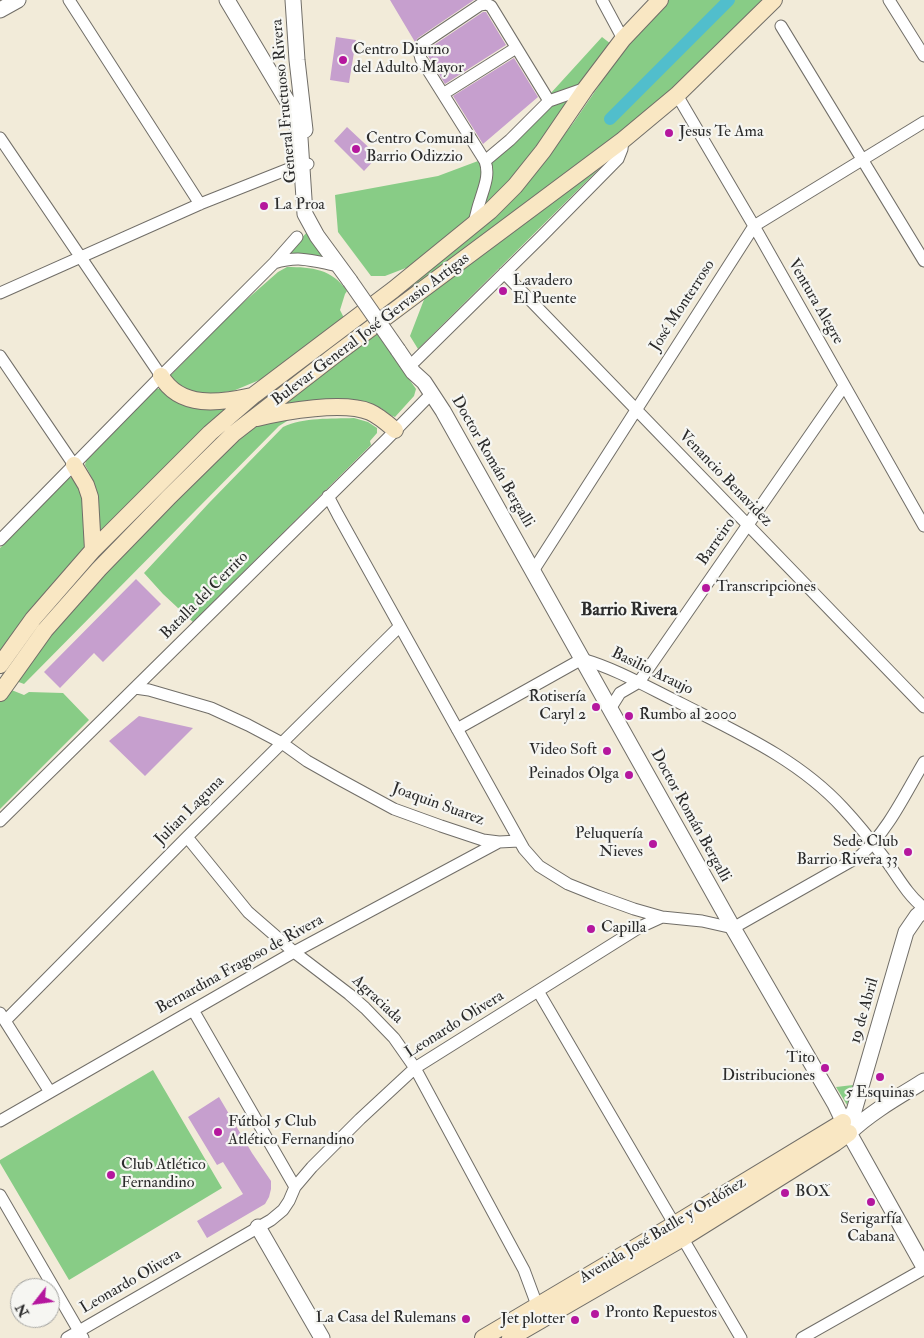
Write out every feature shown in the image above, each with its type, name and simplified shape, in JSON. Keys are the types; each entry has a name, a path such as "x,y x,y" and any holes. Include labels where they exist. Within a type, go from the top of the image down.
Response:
{"main road":[{"name":"Bulevar General José Gervasio Artigas","path":"0,665 33,619 93,550 210,433 254,395 393,290 490,211 515,186 548,144 586,88 623,39 660,0"},
{"name":"Bulevar General José Gervasio Artigas","path":"0,693 45,630 99,569 233,434 335,355 623,140 677,96 774,0"},
{"path":"161,376 173,391 198,401 228,401 254,395"},
{"path":"253,419 317,408 358,408 372,412 395,430"},
{"path":"74,464 86,485 90,497 93,550"},
{"name":"Avenida José Batlle y Ordóñez","path":"510,1338 529,1333 679,1231 846,1128"},
{"name":"Avenida José Batlle y Ordóñez","path":"482,1338 537,1305 679,1231"}],"street":[{"path":"0,10 18,0"},
{"path":"69,0 200,204"},
{"name":"General Fructuoso Rivera","path":"227,0 289,104 300,138 315,215 352,279"},
{"name":"General Fructuoso Rivera","path":"293,0 297,60 305,124 304,202 307,219 339,266 352,279"},
{"path":"602,0 623,39"},
{"path":"889,0 924,56"},
{"path":"473,225 486,184 487,168 485,161 421,59 418,51 422,44 480,5 486,4 491,6 549,101"},
{"path":"781,26 924,261"},
{"path":"444,94 516,48"},
{"path":"485,161 510,140 549,101 586,88"},
{"name":"Ventura Alegre","path":"677,96 754,226 924,526"},
{"name":"José Monterroso","path":"533,571 754,226 924,122"},
{"path":"0,138 161,376"},
{"path":"415,361 618,159 623,140"},
{"path":"0,293 200,204 305,164"},
{"path":"0,540 298,237"},
{"path":"274,263 293,258 339,266"},
{"name":"Venancio Benavidez","path":"504,273 924,707"},
{"name":"Doctor Román Bergalli","path":"352,279 400,348 413,372 428,388"},
{"name":"Doctor Román Bergalli","path":"400,348 415,361 428,388 733,928 835,1104 846,1128 924,1268"},
{"path":"0,356 74,464"},
{"name":"Barreiro","path":"610,709 620,693 639,682 844,386"},
{"name":"Batalla del Cerrito","path":"0,820 395,430 428,388"},
{"path":"328,496 519,841 540,866 568,884 634,909 662,917 702,921 733,928 860,856 873,844 924,762"},
{"name":"Julian Laguna","path":"2,1017 400,626"},
{"path":"457,729 582,659"},
{"name":"Basilio Araujo","path":"582,659 639,682 731,729 807,775 843,808 882,854 913,899 924,909"},
{"name":"Joaquin Suarez","path":"135,688 149,690 211,708 248,724 282,743 307,761 394,808 484,840 499,842 519,841"},
{"name":"Agraciada","path":"187,837 248,912 294,952 349,994 394,1038 415,1068 524,1270 537,1305"},
{"name":"Bernardina Fragoso de Rivera","path":"0,1121 294,952 499,842"},
{"name":"19 de Abril","path":"846,1128 859,1096 906,932 918,924 917,916 924,909"},
{"name":"Leonardo Olivera","path":"67,1338 81,1334 271,1220 283,1210 296,1187 319,1160 415,1068 640,927 662,917"},
{"path":"538,991 741,1338"},
{"path":"192,1010 296,1187"},
{"path":"2,1017 50,1092"},
{"path":"846,1128 860,1122 924,1081"},
{"path":"859,1096 866,1103 879,1109"},
{"path":"0,1195 81,1334"},
{"path":"258,1227 322,1338"},
{"path":"802,1338 924,1268"}],"green space":[{"path":"668,0 762,0 668,93 616,135 397,302 393,296 532,177 574,122 624,49"},
{"path":"602,37 611,44 537,148 509,181 478,211 411,266 385,276 371,276 338,232 335,195 438,176 478,161 488,155 540,105"},
{"path":"604,164 418,349 410,336 425,297"},
{"path":"308,231 325,258 288,256 289,252"},
{"path":"287,267 313,269 335,278 347,291 340,310 344,318 269,376 233,391 208,394 194,392 181,387 170,376 237,308 278,272"},
{"path":"376,332 416,389 414,396 395,417 381,408 367,403 284,406 283,403"},
{"path":"156,389 229,406 101,533 99,531 97,491 85,465 86,461"},
{"path":"292,418 279,426 24,684 16,681 52,634 104,574 225,451 255,427 265,423"},
{"path":"354,418 368,422 377,428 377,433 370,441 371,445 193,622 144,573 283,427 309,420"},
{"path":"72,477 81,485 86,532 84,549 0,654 0,548"},
{"path":"9,689 24,695 29,692 63,693 89,720 0,809 0,702"},
{"name":"Club Atlético Fernandino","path":"153,1070 222,1188 69,1280 0,1160"},
{"path":"853,1085 847,1105 836,1087"}],"building":[{"path":"390,0 474,0 418,38 415,42"},
{"path":"483,12 486,12 506,45 445,84 428,56 428,49"},
{"name":"Centro Diurno del Adulto Mayor","path":"336,37 356,40 349,83 330,80"},
{"path":"514,58 538,97 483,144 453,96"},
{"name":"Centro Comunal Barrio Odizzio","path":"347,127 378,156 364,171 334,141"},
{"path":"136,579 161,604 103,662 94,653 60,688 44,672"},
{"path":"139,716 193,728 145,776 109,741"},
{"path":"219,1097 271,1181 271,1189 265,1204 207,1238 197,1221 243,1194 223,1162 217,1165 188,1117"}],"waterway":[{"path":"610,119 729,0"}],"place":[{"name":"Centro Diurno del Adulto Mayor","path":"343,60"},
{"name":"Jesus Te Ama","path":"669,133"},
{"name":"Centro Comunal Barrio Odizzio","path":"356,149"},
{"name":"La Proa","path":"264,206"},
{"name":"Lavadero El Puente","path":"503,291"},
{"name":"Transcripciones","path":"706,588"},
{"name":"Rotisería Caryl 2","path":"596,707"},
{"name":"Rumbo al 2000","path":"629,716"},
{"name":"Video Soft","path":"607,751"},
{"name":"Peinados Olga","path":"629,775"},
{"name":"Peluquería Nieves","path":"653,844"},
{"name":"Sede Club Barrio Rivera 33","path":"908,852"},
{"name":"Capilla","path":"591,929"},
{"name":"Tito Distribuciones","path":"825,1068"},
{"name":"5 Esquinas","path":"880,1077"},
{"name":"Fútbol 5 Club Atlético Fernandino","path":"218,1132"},
{"name":"Club Atlético Fernandino","path":"111,1175"},
{"name":"BOX","path":"785,1193"},
{"name":"Serigarfía Cabana","path":"871,1202"},
{"name":"Pronto Repuestos","path":"595,1314"},
{"name":"La Casa del Rulemans","path":"466,1319"},
{"name":"Jet plotter","path":"575,1320"}],"district":[{"name":"Barrio Rivera","path":"629,611"}]}
